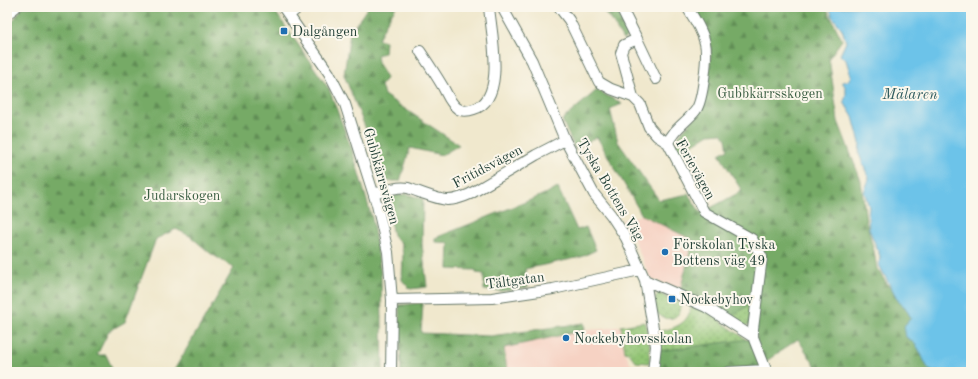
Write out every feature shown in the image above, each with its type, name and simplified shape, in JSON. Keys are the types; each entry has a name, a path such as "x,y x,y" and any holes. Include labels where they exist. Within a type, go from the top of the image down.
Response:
{"street":[{"path":"7,14 16,7"},
{"path":"286,11 298,7"},
{"path":"420,51 456,107 468,111 478,108 488,96 494,83 495,70 488,7"},
{"name":"Tyska Bottens Väg","path":"502,7 532,61 565,140 594,194 611,215 626,238 645,280 656,346 653,372"},
{"path":"559,7 569,20 599,82 611,89 633,97"},
{"path":"621,7 656,78"},
{"path":"668,143 670,137 697,109 704,80 706,44 698,24 687,7"},
{"name":"Gubbkärrsvägen","path":"286,11 329,73 345,104 374,194 388,252 392,300 391,372"},
{"name":"Ferievägen","path":"637,39 624,45 621,53 633,97 640,104 649,127 657,136 668,143 704,212 752,239 762,257 753,337 766,371"},
{"name":"Fritidsvägen","path":"374,194 396,188 407,188 448,201 460,198 470,194 536,155 565,140"},
{"name":"Tältgatan","path":"392,300 492,298 553,289 640,270"},
{"path":"645,280 706,308 753,337"},
{"path":"728,372 766,371"}],"shaded area":[{"name":"Förskolan Tyska Bottens väg 49","path":"642,215 693,241 680,291 650,278 633,237 622,220"},
{"path":"621,326 626,354 632,366 631,372 509,372 504,348 585,330"}],"green space":[{"name":"Judarskogen","path":"23,7 272,7 329,89 352,150 372,218 381,274 383,372 173,372 234,268 210,253 190,236 176,229 156,239 125,322 109,331 97,355 106,355 113,370 118,372 7,372 7,25 11,23"},
{"path":"368,7 396,7 378,39 385,41 384,53 377,55 378,62 386,78 381,86 384,95 459,145 442,155 410,148 400,181 383,181 374,149 344,75 350,33"},
{"path":"602,7 616,7 628,32 628,36 623,40 611,19 605,14"},
{"name":"Gubbkärrsskogen","path":"694,7 826,7 842,40 829,58 838,121 861,181 866,221 877,269 899,302 905,307 911,318 906,337 917,346 926,365 933,372 819,372 798,339 765,362 768,367 726,372 656,372 659,351 758,338 749,324 751,304 729,318 680,291 693,240 642,215 597,137 575,149 562,120 597,90 622,104 610,109 618,142 659,200 688,194 701,213 742,191 719,154 728,149 726,139 722,133 709,134 690,146 684,153 679,153 676,147 679,135 703,107 707,94 711,58 710,42 705,26"},
{"path":"558,188 577,230 586,227 596,250 581,257 525,269 528,287 502,291 484,290 484,274 476,273 476,270 448,269 449,243 435,242 435,238"},
{"path":"407,194 423,199 422,244 427,287 410,289 402,280 403,254 401,244 393,235 385,197"},
{"path":"658,293 668,298 667,300 673,303 675,301 679,302 681,308 678,315 673,318 667,318 662,317 657,313 654,307 654,301"},
{"path":"423,303 421,333 491,336 584,323 585,330 504,348 509,372 401,372 399,305"},
{"path":"751,303 749,324 744,327 729,318"},
{"path":"691,306 706,311 747,340 659,351 660,331 681,324 685,321 690,312"},
{"path":"645,322 649,342 649,363 636,362 629,353 625,352 621,326"}],"water":[{"name":"Mälaren","path":"830,7 971,7 971,372 933,372 926,365 917,346 906,337 904,326 911,318 905,307 899,302 879,265 880,256 869,229 869,207 864,192 869,179 859,154 860,143 853,117 844,102 846,90 842,82 848,81 851,76 846,60 840,55 846,42 842,29 832,16"}],"place":[{"name":"Dalgången","path":"284,31"},
{"name":"Förskolan Tyska Bottens väg 49","path":"665,252"},
{"name":"Nockebyhov","path":"672,299"},
{"name":"Nockebyhovsskolan","path":"566,338"}]}
